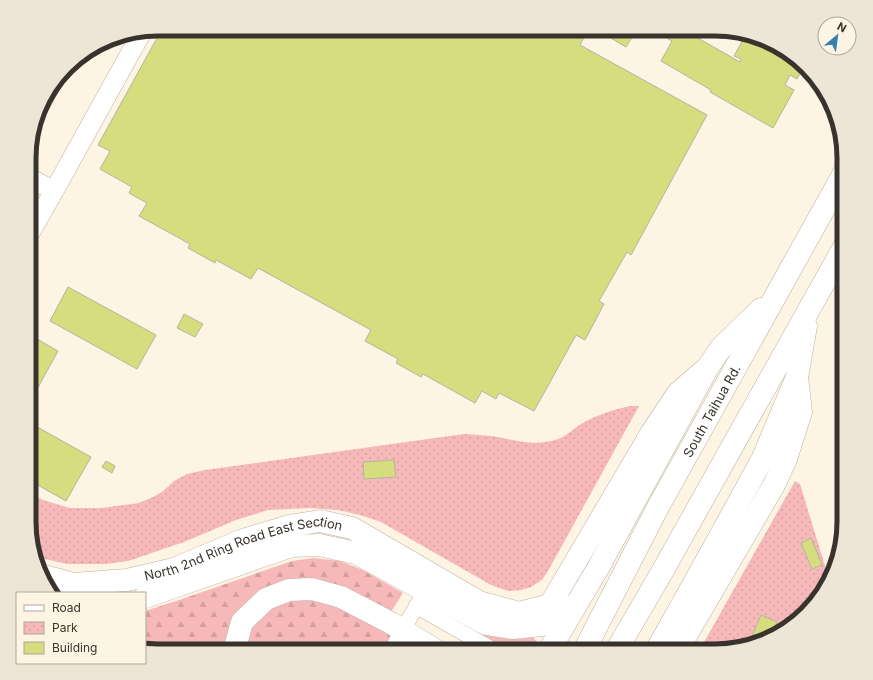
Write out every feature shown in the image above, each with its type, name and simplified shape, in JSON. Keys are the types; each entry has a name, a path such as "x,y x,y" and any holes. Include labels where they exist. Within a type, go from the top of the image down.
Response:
{"main road":[{"name":"South Taihua Rd.","path":"588,644 658,507 837,186"},
{"path":"620,644 837,259"},
{"path":"553,644 720,348 778,293"},
{"path":"660,644 762,460 797,377 809,309"},
{"name":"North 2nd Ring Road East Section","path":"50,577 74,584 127,580 174,569 243,540 289,526 320,521 352,528 432,578 480,602 519,613 550,605 652,432 678,393 708,367"},
{"path":"681,644 774,485 786,459 801,412 797,377"},
{"path":"146,597 292,546 319,545 356,553 486,624 512,628 542,624 575,605"},
{"path":"236,644 242,622 266,599 289,590 312,589 341,597 391,623 426,644"}],"street":[{"path":"36,222 139,38"},
{"path":"36,181 54,191"},
{"path":"408,620 418,603 484,644"}],"green space":[{"path":"630,406 639,406 548,571 542,580 531,587 521,590 508,591 491,585 381,522 338,510 310,508 268,510 236,520 184,542 128,561 105,564 67,564 41,558 38,546 36,530 36,496 70,508 101,508 139,503 162,492 174,481 187,474 205,470 464,434 492,436 533,443 550,441 558,439 581,424 611,411"},
{"path":"795,481 800,484 827,572 821,583 807,603 796,614 776,628 762,635 739,642 703,644"},
{"path":"313,558 340,561 363,570 403,593 391,612 448,644 146,644 146,611 292,561"},
{"path":"477,632 505,638 518,639 533,637 538,644 498,644"}],"building":[{"path":"158,36 584,36 580,45 707,115 631,255 627,252 599,301 604,304 585,340 576,335 534,411 499,393 496,399 482,391 475,403 423,374 421,377 396,363 398,359 365,341 371,330 258,268 251,279 216,260 215,263 188,248 190,244 139,216 147,203 129,193 132,187 100,169 110,151 98,145"},
{"path":"610,36 633,36 626,47"},
{"path":"663,36 694,36 740,62 741,59 734,56 743,39 762,45 776,52 796,66 801,72 797,79 790,75 785,85 794,90 773,128 710,92 711,90 661,61 672,41"},
{"path":"67,76 41,124 52,97"},
{"path":"68,287 156,335 137,369 50,321"},
{"path":"184,314 203,324 195,337 177,328"},
{"path":"36,338 58,351 36,391"},
{"path":"36,426 91,457 66,501 36,484"},
{"path":"394,460 396,477 364,479 363,462"},
{"path":"106,461 115,466 112,473 102,467"},
{"path":"811,538 822,565 812,569 801,543"},
{"path":"761,615 777,622 773,629 751,639"}]}
